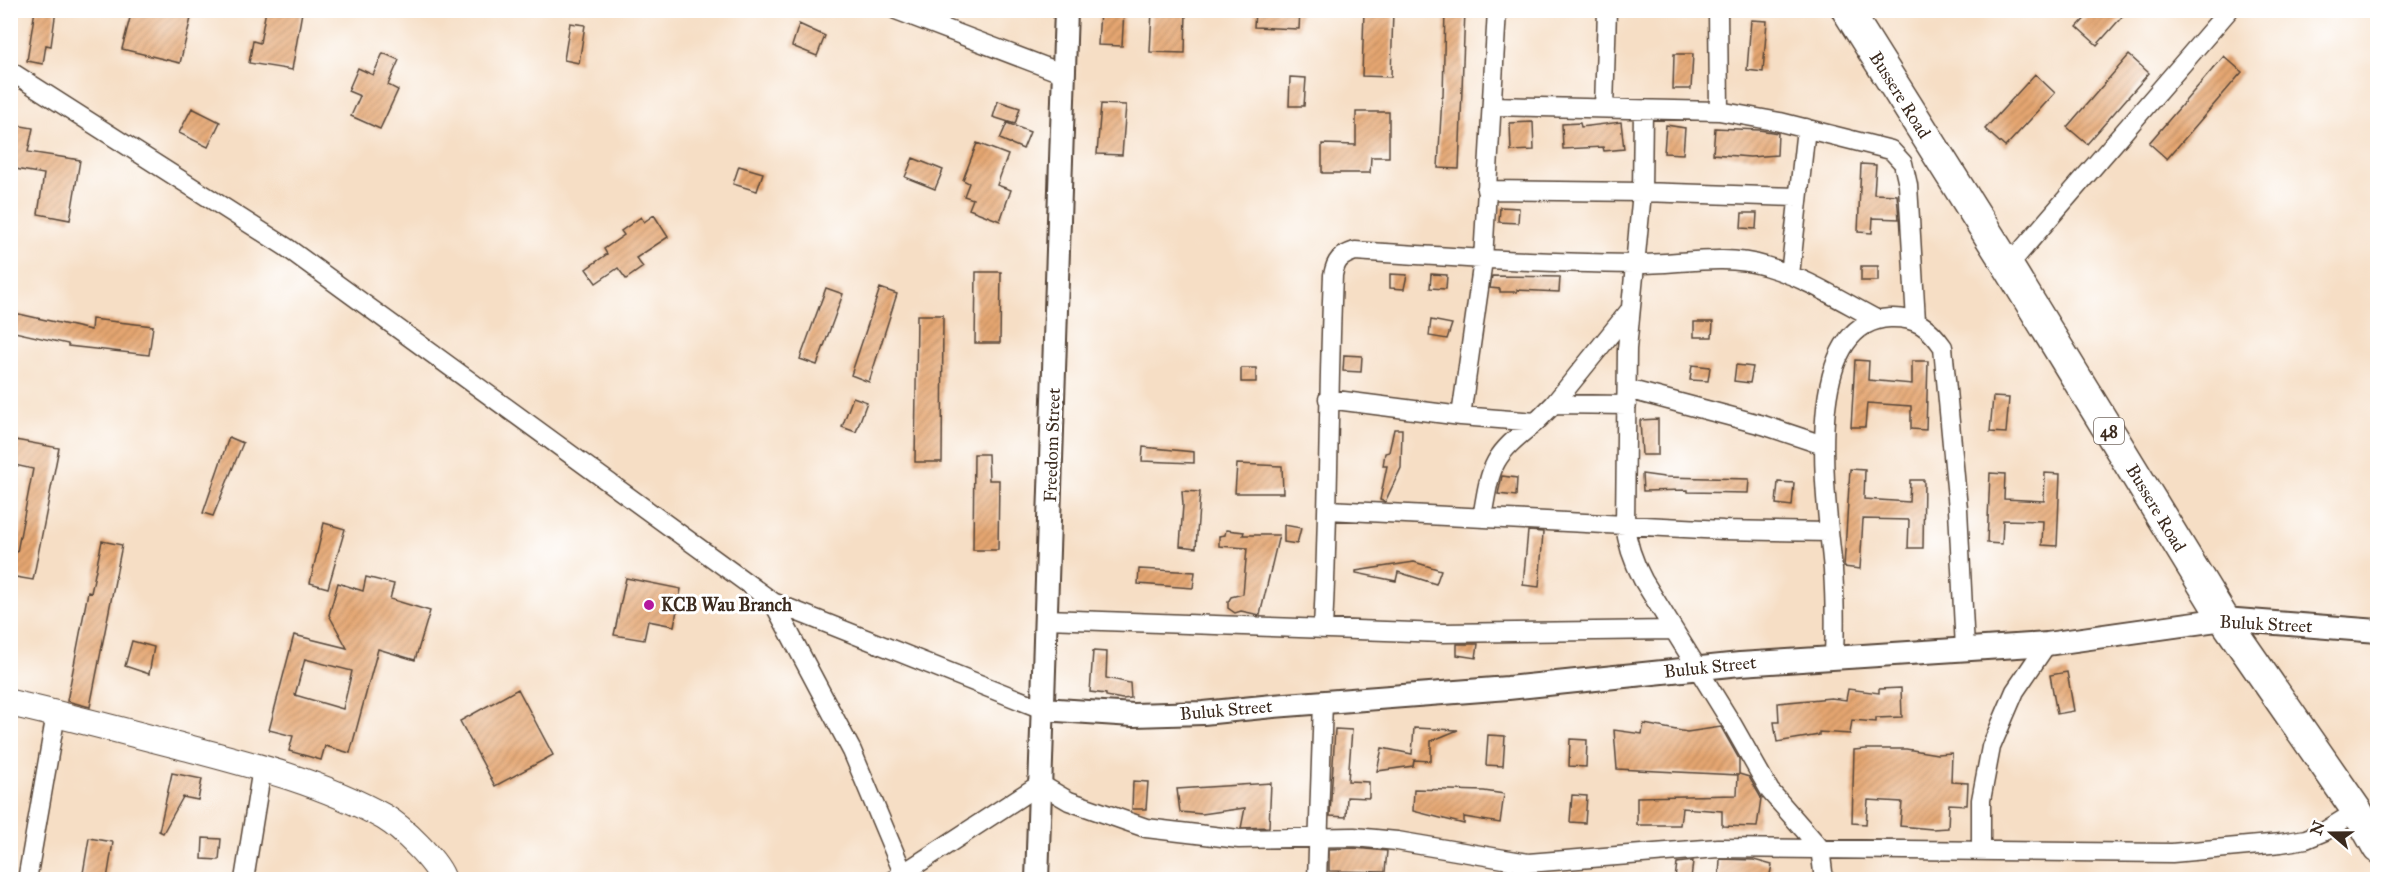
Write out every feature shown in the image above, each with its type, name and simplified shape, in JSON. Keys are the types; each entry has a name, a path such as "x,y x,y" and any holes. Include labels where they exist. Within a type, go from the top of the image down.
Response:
{"main road":[{"name":"Bussere Road","path":"1847,10 2008,266 2224,619 2357,811 2378,848"},
{"path":"10,703 262,768 348,799 387,819 423,851 443,879"}],"street":[{"path":"896,10 1064,74"},
{"name":"Freedom Street","path":"1038,879 1066,10"},
{"path":"1461,416 1483,260 1497,10"},
{"path":"1604,108 1607,10"},
{"path":"1719,10 1719,111"},
{"path":"2008,266 2229,10"},
{"path":"10,71 286,247 773,602 1042,709"},
{"path":"1491,106 1719,111 1806,128 1891,150 1903,163 1908,184 1916,321"},
{"path":"1643,110 1642,192 1630,310 1627,397 1625,524 1631,558 1770,791 1820,848 1824,879"},
{"path":"1790,275 1806,128"},
{"path":"1486,190 1798,197"},
{"path":"1323,628 1328,510 1328,399 1332,275 1336,261 1343,255 1354,251 1483,260 1636,264 1734,261 1763,265 1790,275 1876,319"},
{"path":"1482,518 1490,472 1505,448 1554,404 1630,310"},
{"path":"1834,657 1836,616 1823,445 1828,384 1834,365 1844,346 1859,327 1876,319 1893,318 1916,321 1931,331 1943,347 1958,509 1965,649"},
{"path":"1554,404 1627,397 1763,425 1823,445"},
{"path":"1328,399 1461,416 1536,422"},
{"path":"1328,510 1735,530 1829,532"},
{"path":"773,602 852,751 901,877 1040,784 1069,801 1146,828 1239,839 1354,837 1397,841 1528,863 1718,848 2172,853 2282,843 2316,835 2357,811"},
{"path":"1046,619 1443,633 1672,630"},
{"name":"Buluk Street","path":"1042,709 1133,716 1203,713 1508,688 1834,657 2047,644 2224,619 2378,632"},
{"path":"1981,850 1981,800 1991,747 2015,691 2047,644"},
{"path":"1317,879 1323,702"},
{"path":"27,879 56,714"},
{"path":"244,879 262,768"}],"building":[{"path":"35,10 56,10 51,46 46,45 43,64 27,61"},
{"path":"132,10 193,10 180,63 122,49"},
{"path":"266,10 302,12 292,70 249,63 253,41 260,43"},
{"path":"1100,10 1124,10 1122,46 1098,45"},
{"path":"1152,10 1186,10 1185,53 1150,52"},
{"path":"1255,10 1300,10 1299,29 1254,27"},
{"path":"1364,10 1393,10 1391,77 1362,76"},
{"path":"1445,10 1465,10 1459,169 1438,168 1443,97"},
{"path":"2093,10 2128,10 2097,45 2077,27"},
{"path":"1751,20 1767,21 1763,72 1747,70"},
{"path":"570,23 585,25 579,63 564,60"},
{"path":"799,24 825,36 817,56 792,46"},
{"path":"383,53 399,60 388,85 398,90 380,129 351,116 360,96 348,91 358,68 373,75"},
{"path":"1674,54 1693,54 1691,89 1673,89"},
{"path":"2129,55 2149,73 2087,144 2067,127"},
{"path":"2224,56 2242,72 2167,159 2149,143"},
{"path":"2035,74 2055,93 2005,147 1985,129"},
{"path":"1290,77 1306,78 1304,106 1289,106"},
{"path":"998,101 1020,108 1015,124 993,117"},
{"path":"1101,104 1126,105 1122,155 1097,154"},
{"path":"192,108 220,122 208,147 179,133"},
{"path":"1356,112 1389,112 1389,157 1371,157 1370,173 1322,173 1322,144 1356,145"},
{"path":"1533,122 1534,150 1511,151 1510,123"},
{"path":"1621,122 1624,149 1604,151 1603,147 1563,149 1562,124 1580,123 1581,127"},
{"path":"1007,123 1030,132 1023,149 1000,139"},
{"path":"10,124 33,128 28,152 80,160 70,220 38,214 44,174 10,168"},
{"path":"1666,125 1685,128 1683,154 1664,153"},
{"path":"1715,128 1778,133 1777,155 1750,157 1713,154"},
{"path":"977,143 1008,155 997,185 1011,190 1000,221 969,209 973,199 964,196 969,183 963,180"},
{"path":"913,158 943,170 935,189 905,177"},
{"path":"1861,164 1876,165 1874,194 1897,195 1899,219 1873,218 1872,233 1858,232"},
{"path":"739,166 763,173 757,191 733,184"},
{"path":"1500,207 1519,208 1518,223 1499,222"},
{"path":"1742,213 1757,213 1756,229 1741,228"},
{"path":"654,215 668,237 636,258 643,267 626,279 618,268 596,283 586,269 607,254 604,249 624,235 621,231 641,217 644,222"},
{"path":"1861,266 1878,266 1878,281 1861,281"},
{"path":"976,272 1001,272 1000,343 975,343"},
{"path":"1390,274 1407,275 1404,289 1390,288"},
{"path":"1431,274 1447,275 1446,289 1430,288"},
{"path":"1492,276 1560,277 1559,292 1517,290 1517,292 1500,292 1500,289 1490,288"},
{"path":"826,288 843,294 817,365 800,359"},
{"path":"880,288 897,294 869,382 851,375"},
{"path":"10,312 91,330 92,319 153,326 149,355 68,346 68,344 10,331"},
{"path":"917,315 943,315 942,462 915,462"},
{"path":"1431,320 1452,324 1447,339 1429,336"},
{"path":"1694,322 1713,322 1712,337 1694,337"},
{"path":"1344,355 1362,356 1361,372 1343,371"},
{"path":"1855,360 1869,361 1868,380 1912,384 1912,361 1928,361 1926,430 1911,429 1911,406 1867,403 1865,427 1851,427"},
{"path":"1692,365 1710,367 1708,381 1690,380"},
{"path":"1736,365 1753,367 1750,383 1734,381"},
{"path":"1241,368 1256,368 1256,382 1241,382"},
{"path":"853,397 867,402 856,432 842,427"},
{"path":"1993,397 2009,398 2006,433 1990,432"},
{"path":"1658,419 1658,455 1642,455 1640,420"},
{"path":"1394,429 1402,429 1401,468 1385,502 1380,500 1387,466 1383,466"},
{"path":"229,437 243,443 213,516 203,513"},
{"path":"10,439 59,448 33,580 10,576 10,551 17,552 33,469 10,464"},
{"path":"1143,447 1194,452 1194,463 1142,461"},
{"path":"974,454 988,454 989,480 999,480 998,550 973,550"},
{"path":"1237,464 1282,466 1283,493 1235,493"},
{"path":"1850,469 1865,470 1864,499 1909,502 1910,480 1924,480 1923,548 1908,548 1909,520 1863,519 1860,569 1844,567"},
{"path":"1990,473 2005,474 2004,499 2044,501 2045,473 2060,474 2057,546 2042,545 2043,521 2003,520 2002,544 1987,543"},
{"path":"1642,474 1664,477 1749,479 1748,493 1688,492 1688,490 1643,491"},
{"path":"1502,476 1517,478 1516,496 1498,494"},
{"path":"1778,482 1794,483 1792,506 1776,504"},
{"path":"1182,491 1200,492 1196,548 1180,546"},
{"path":"324,523 345,529 328,588 310,583"},
{"path":"1284,525 1301,528 1297,544 1284,542"},
{"path":"1226,530 1244,532 1243,535 1279,535 1260,615 1241,611 1235,613 1228,608 1231,597 1243,594 1247,548 1219,546 1219,536 1225,535"},
{"path":"1528,531 1543,532 1539,587 1523,585"},
{"path":"102,541 122,545 90,707 67,701 88,592 91,593"},
{"path":"1414,562 1441,570 1436,584 1398,572 1396,581 1356,573 1356,571"},
{"path":"1139,569 1195,572 1193,588 1138,584"},
{"path":"366,577 394,584 390,599 430,611 415,660 378,649 350,753 325,746 321,760 289,751 293,736 269,730 294,635 347,648 329,615 338,583 363,591","holes":["305,659 352,671 343,709 295,695"]},
{"name":"KCB Wau Branch","path":"626,578 681,589 674,626 648,621 644,640 614,635"},
{"path":"132,641 154,647 149,674 125,666"},
{"path":"1457,644 1478,644 1476,658 1457,655"},
{"path":"1093,651 1107,652 1106,678 1130,683 1131,698 1122,699 1090,692"},
{"path":"2067,672 2074,711 2057,714 2050,675"},
{"path":"1901,688 1902,717 1876,718 1876,722 1852,720 1850,734 1819,732 1819,735 1777,742 1774,722 1779,722 1778,703 1831,698 1846,700 1848,689 1879,693 1879,689"},
{"path":"518,689 553,755 495,786 460,721"},
{"path":"1644,724 1687,732 1721,727 1739,759 1739,774 1749,777 1761,798 1757,827 1722,826 1722,811 1682,808 1680,825 1637,825 1637,797 1737,795 1738,775 1617,769 1614,730 1642,734"},
{"path":"1414,728 1458,730 1431,741 1431,761 1414,760 1413,766 1377,771 1382,748 1412,754"},
{"path":"1335,729 1352,730 1348,781 1369,782 1369,798 1347,797 1346,817 1330,816"},
{"path":"1488,735 1505,736 1503,766 1486,765"},
{"path":"1570,739 1587,740 1586,767 1569,766"},
{"path":"1906,749 1937,754 1952,753 1951,782 1968,783 1967,805 1949,804 1948,828 1932,829 1900,826 1902,802 1868,800 1866,824 1852,823 1854,750"},
{"path":"172,773 202,779 198,800 183,797 163,833 159,831"},
{"path":"1133,781 1148,782 1146,809 1132,809"},
{"path":"1271,783 1269,827 1241,828 1245,808 1202,814 1180,812 1177,789"},
{"path":"1414,789 1484,791 1504,794 1500,823 1464,817 1464,824 1413,811"},
{"path":"1572,795 1587,796 1585,823 1570,822"},
{"path":"89,838 113,842 107,879 82,879"},
{"path":"203,838 221,839 219,860 202,859"},
{"path":"1354,848 1387,851 1385,872 1329,871 1329,849"},
{"path":"1720,859 1754,860 1772,865 1769,879 1719,879"},
{"path":"1693,861 1691,879 1675,879 1677,863"}],"place":[{"name":"KCB Wau Branch","path":"649,605"}]}
